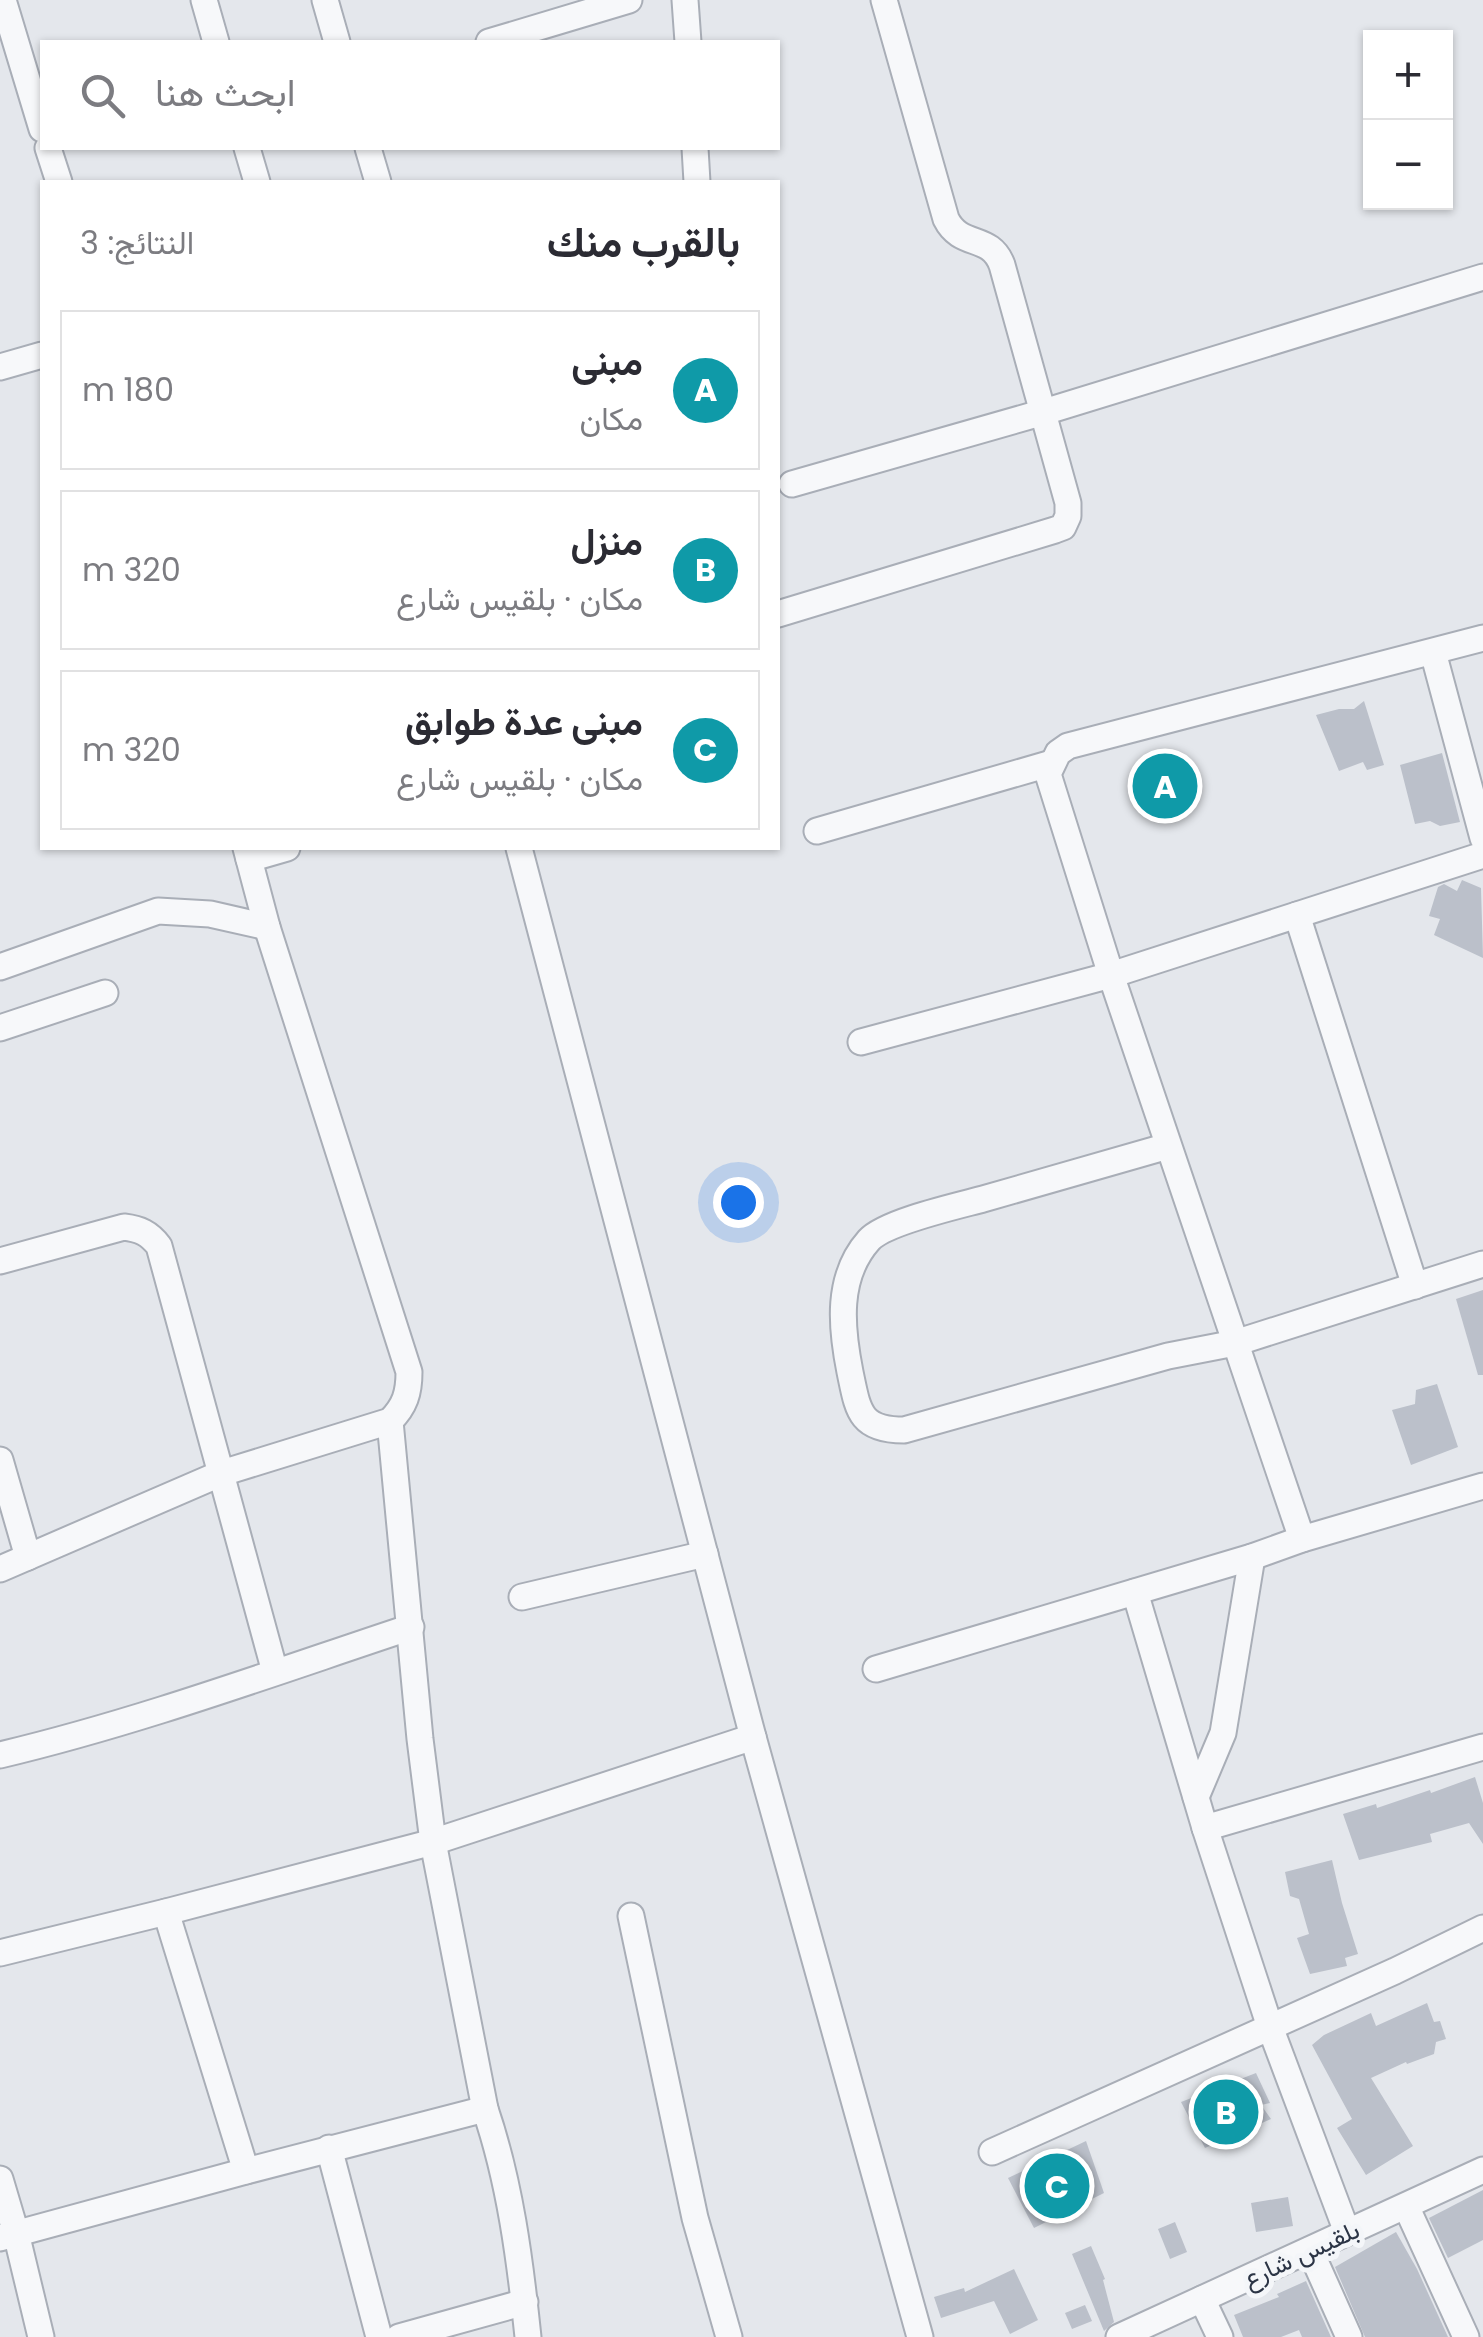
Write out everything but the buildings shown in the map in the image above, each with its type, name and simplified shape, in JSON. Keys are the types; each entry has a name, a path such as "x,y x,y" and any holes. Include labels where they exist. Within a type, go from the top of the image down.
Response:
{"street":[{"path":"3,0 40,122"},
{"path":"204,0 215,40"},
{"path":"325,0 336,40"},
{"path":"496,40 629,0"},
{"path":"685,0 688,40"},
{"path":"780,613 1063,527 1068,516 1044,412 999,256 987,244 956,233 946,219 884,0"},
{"path":"49,150 58,180"},
{"path":"248,150 257,180"},
{"path":"369,150 377,180"},
{"path":"694,150 697,180"},
{"path":"792,484 1482,281"},
{"path":"0,367 40,355"},
{"path":"1302,1539 1111,976 1048,774 1058,753 1068,746 1483,638"},
{"path":"1434,652 1483,838"},
{"path":"816,831 1052,763"},
{"path":"520,850 753,1737 920,2337"},
{"path":"0,1569 222,1473 390,1420 402,1409 409,1390 409,1372 247,853"},
{"path":"862,1042 1111,976 1483,856"},
{"path":"0,967 158,911 210,914 268,927"},
{"path":"1297,915 1415,1286"},
{"path":"0,1028 106,994"},
{"path":"1168,1146 914,1218 872,1236 848,1274 843,1339 858,1408 868,1423 884,1430 904,1430 1151,1360 1235,1343 1483,1264"},
{"path":"0,1261 124,1228 139,1229 159,1246 275,1672"},
{"path":"390,1420 433,1842 485,2110 499,2148 528,2337"},
{"path":"0,1460 28,1557"},
{"path":"876,1669 1302,1539 1482,1489"},
{"path":"522,1596 704,1554"},
{"path":"1196,1797 1223,1734 1252,1557"},
{"path":"1135,1592 1205,1828 1270,2027 1347,2232"},
{"path":"0,1755 410,1627"},
{"path":"0,1953 433,1842 753,1737"},
{"path":"1205,1828 1483,1747"},
{"path":"166,1912 246,2171"},
{"path":"631,1916 694,2218 729,2337"},
{"path":"992,2152 1483,1928"},
{"path":"8,2235 485,2110"},
{"path":"330,2148 378,2337"},
{"name":"بلقيس شارع","path":"1119,2337 1483,2170"},
{"path":"0,2179 8,2235 40,2337"},
{"path":"1406,2206 1466,2337"},
{"path":"1310,2250 1349,2337"},
{"path":"1202,2299 1220,2337"},
{"path":"399,2337 525,2302"}],"place":[{"name":"مبنى","path":"1165,786"},
{"name":"منزل","path":"1226,2112"},
{"name":"مبنى عدة طوابق","path":"1057,2186"}]}
